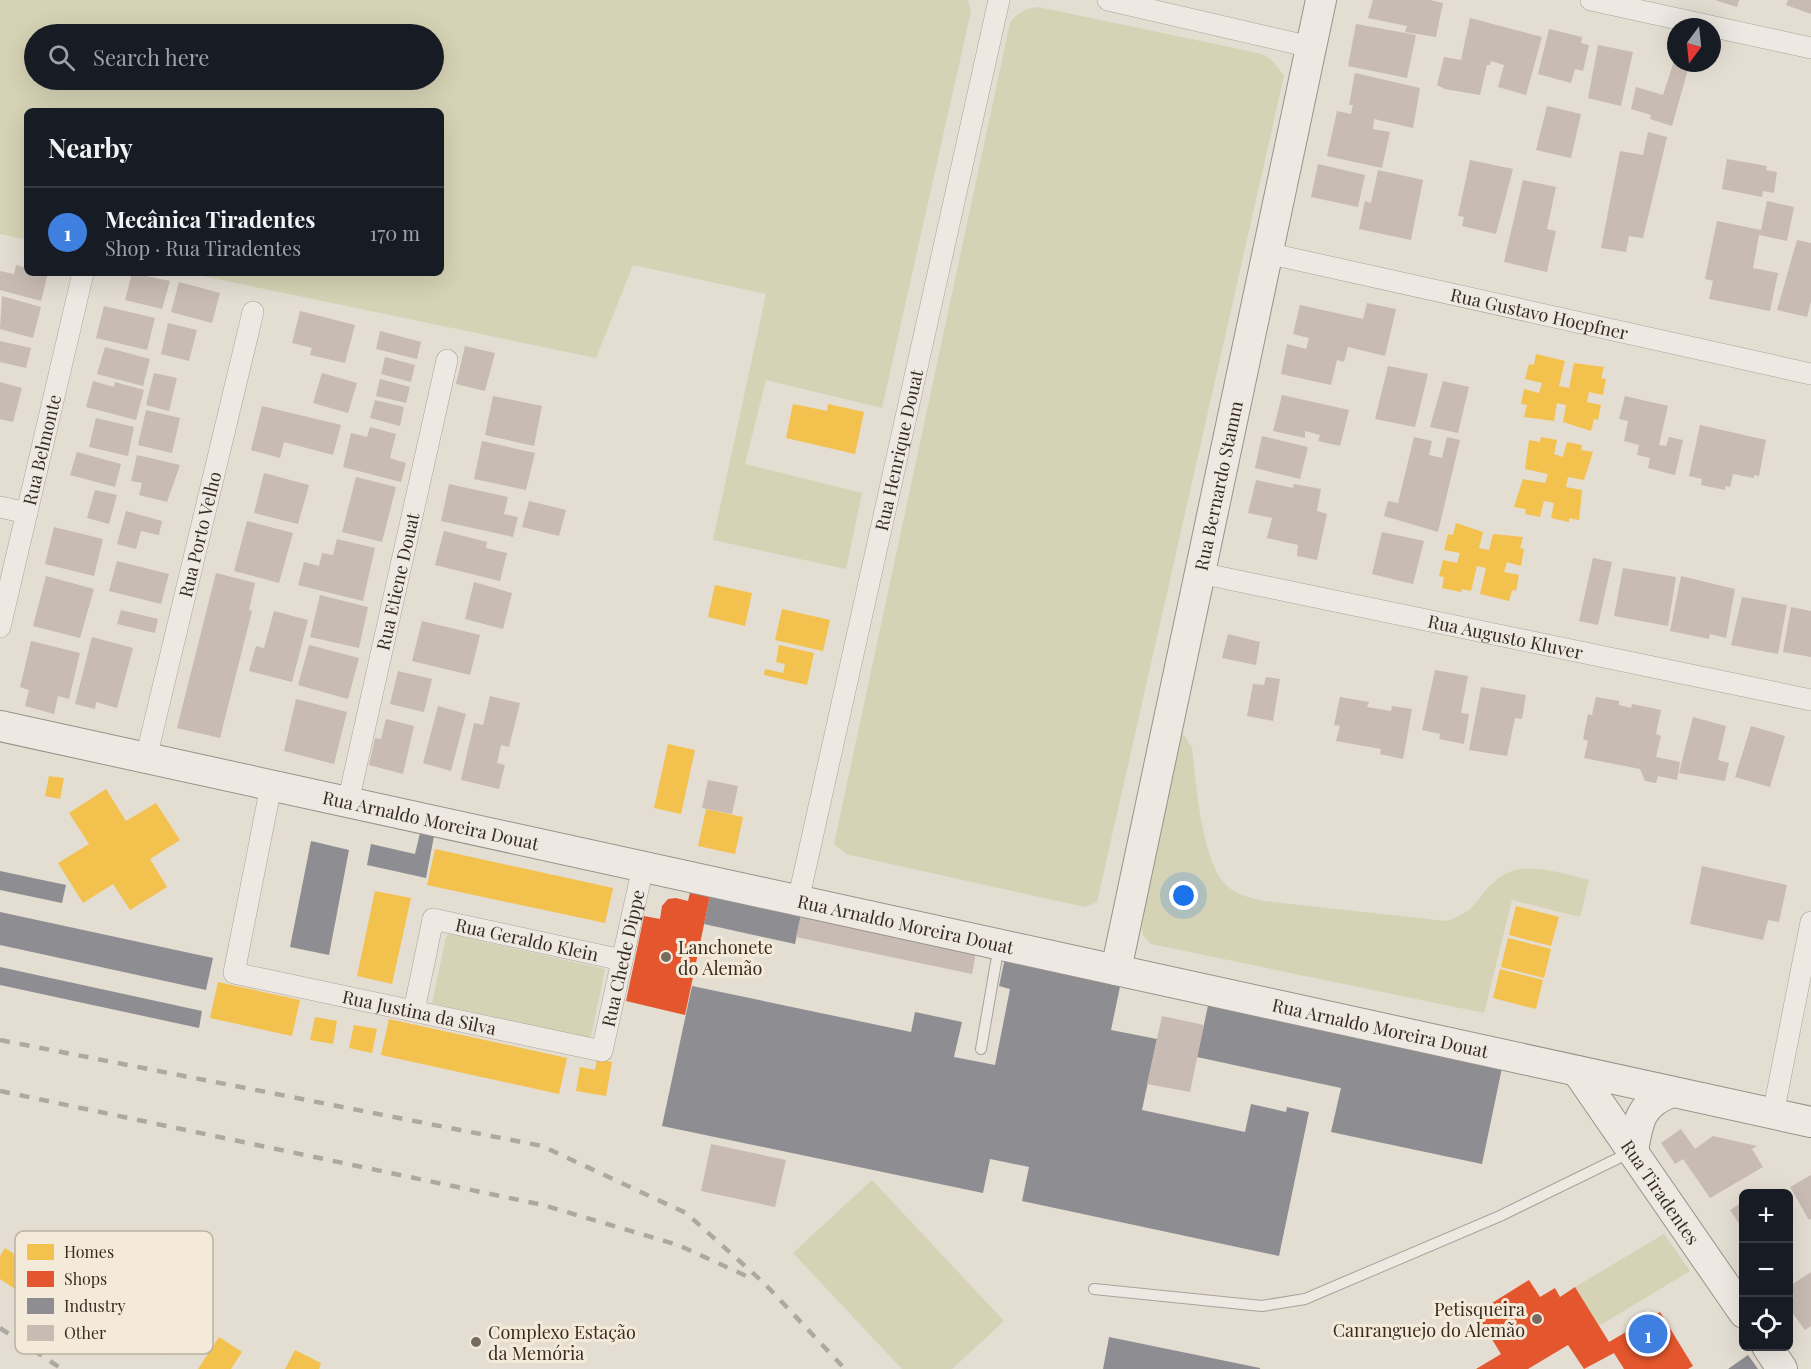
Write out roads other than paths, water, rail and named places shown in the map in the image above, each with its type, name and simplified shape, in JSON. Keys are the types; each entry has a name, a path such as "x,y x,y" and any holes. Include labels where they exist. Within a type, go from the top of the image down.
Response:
{"street":[{"name":"Rua Henrique Douat","path":"798,901 999,0"},
{"path":"1108,0 1311,47"},
{"name":"Rua Bernardo Stamm","path":"1116,970 1320,0"},
{"path":"1591,0 1811,48"},
{"name":"Rua Gustavo Hoepfner","path":"1267,253 1811,374"},
{"name":"Rua Belmonte","path":"0,627 82,276"},
{"name":"Rua Porto Velho","path":"146,758 253,312"},
{"name":"Rua Etiene Douat","path":"348,802 447,360"},
{"path":"0,507 27,513"},
{"name":"Rua Augusto Kluver","path":"1200,573 1811,700"},
{"name":"Rua Arnaldo Moreira Douat","path":"0,726 1811,1122"},
{"name":"Rua Justina da Silva","path":"272,786 234,973 602,1051"},
{"name":"Rua Chede Dippe","path":"602,1051 643,867"},
{"name":"Rua Geraldo Klein","path":"414,1011 433,919 622,960"},
{"path":"1773,1114 1811,922"},
{"name":"Rua Tiradentes","path":"1577,1071 1739,1307"},
{"path":"1633,1151 1644,1110 1656,1098 1672,1092"},
{"path":"1770,1351 1782,1369"}],"lane":[{"path":"981,1049 999,945"},
{"path":"1094,1289 1262,1306 1305,1299 1500,1216 1633,1151"}],"railway":[{"path":"0,1040 542,1146 686,1213 764,1283 845,1369"},
{"path":"0,1091 543,1205 678,1245 753,1279"},
{"path":"0,1328 15,1338"},
{"path":"39,1354 62,1369"}],"place":[{"name":"Lanchonete do Alemão","path":"666,957"},
{"name":"Petisqueira Canranguejo do Alemão","path":"1537,1319"},
{"name":"Mecânica Tiradentes","path":"1648,1334"},
{"name":"Complexo Estação da Memória","path":"476,1342"}]}
